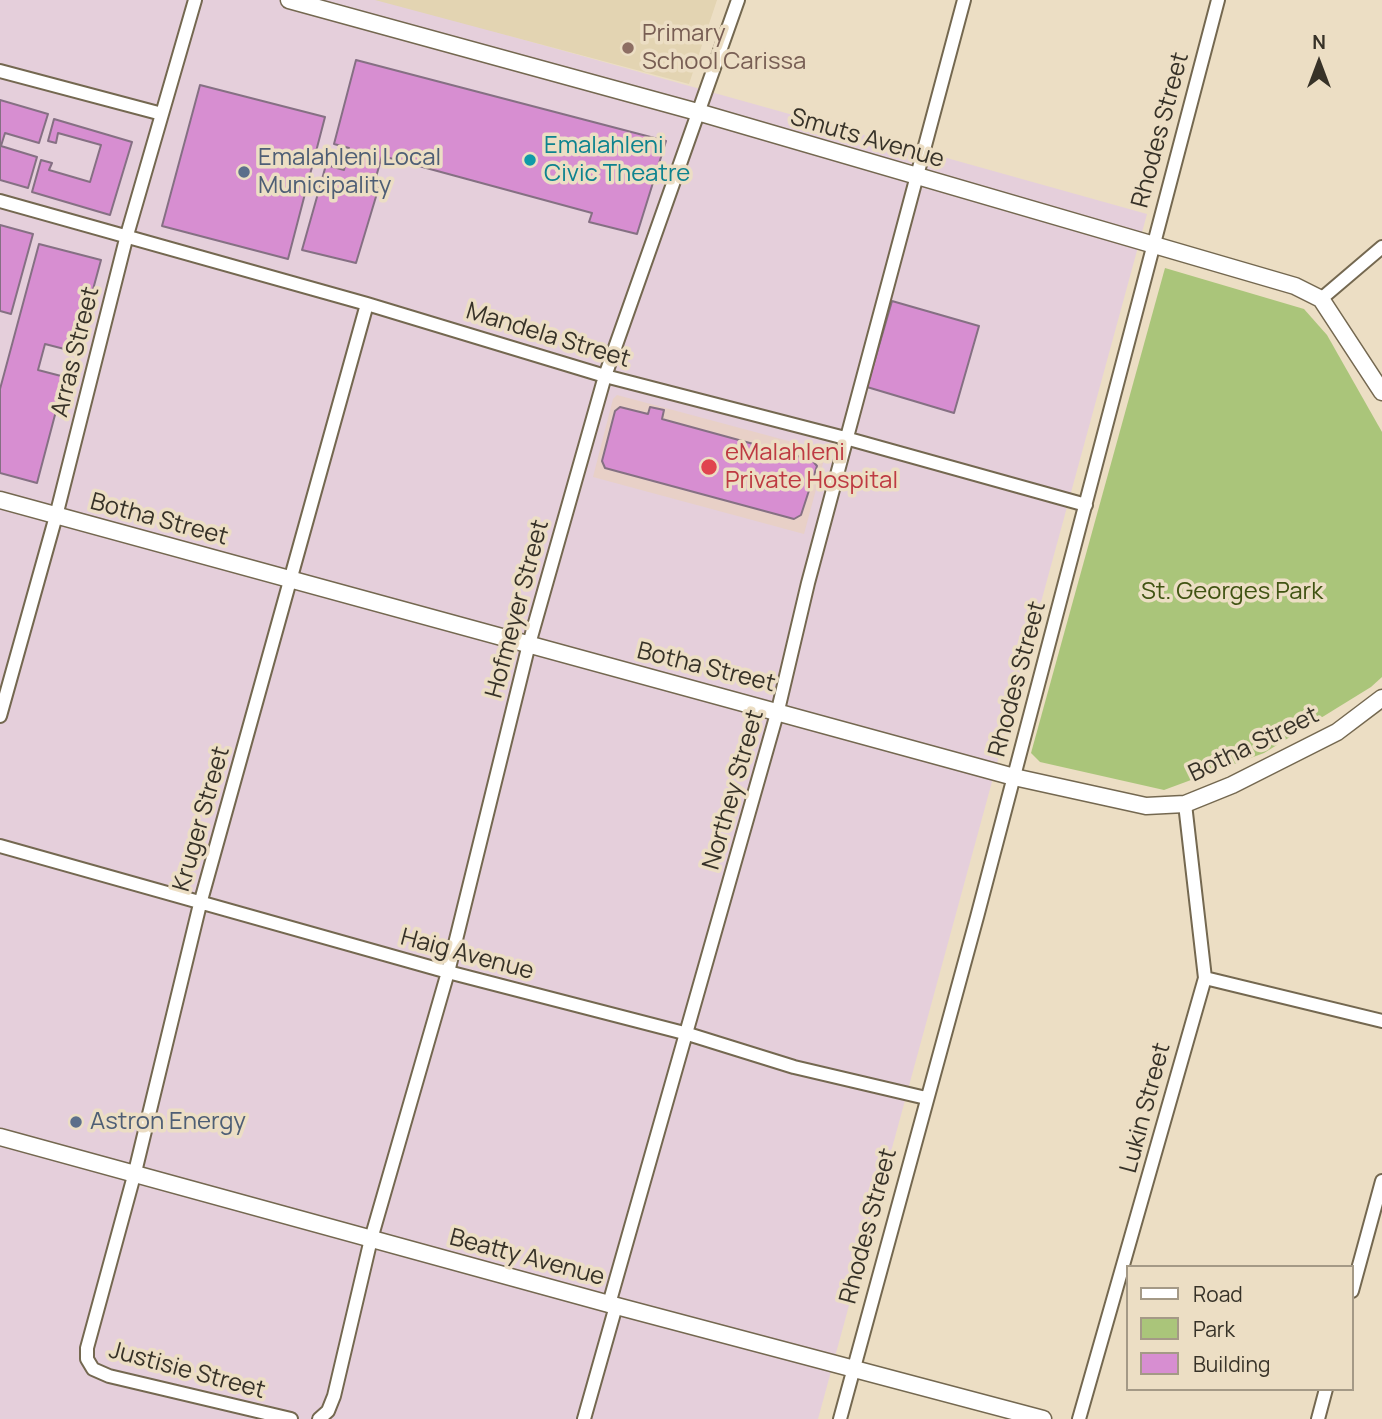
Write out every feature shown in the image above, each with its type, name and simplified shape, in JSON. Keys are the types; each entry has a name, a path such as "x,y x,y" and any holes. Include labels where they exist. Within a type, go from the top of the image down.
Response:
{"main road":[{"name":"Smuts Avenue","path":"289,0 701,113 1295,286 1321,299"},
{"path":"1321,299 1382,393"},
{"name":"Botha Street","path":"0,500 1014,776 1146,806 1185,804 1283,761 1337,732 1382,698"},
{"name":"Beatty Avenue","path":"0,1137 612,1305 1043,1419"}],"street":[{"name":"Arras Street","path":"0,716 56,516 127,235 195,0"},
{"name":"Hofmeyer Street","path":"371,1238 448,972 529,644 605,376 701,113 738,0"},
{"name":"Northey Street","path":"584,1419 612,1305 778,710 808,583 849,439 964,0"},
{"name":"Rhodes Street","path":"840,1419 1014,776 1218,0"},
{"path":"0,71 162,114"},
{"name":"Mandela Street","path":"0,201 368,304 605,376 849,439 1086,505"},
{"path":"1321,299 1382,247"},
{"name":"Kruger Street","path":"87,1348 135,1172 200,904 368,304"},
{"name":"Lukin Street","path":"1079,1419 1205,978 1185,804"},
{"name":"Haig Avenue","path":"0,846 448,972 688,1034 794,1067 926,1098"},
{"path":"1205,978 1382,1021"},
{"path":"1354,1284 1382,1181"},
{"path":"319,1419 328,1411 334,1396 371,1238"},
{"name":"Justisie Street","path":"87,1348 87,1359 93,1369 109,1376 291,1419"},
{"path":"1318,1419 1325,1391"}],"shaded area":[{"path":"0,0 382,0 1147,214 818,1419 0,1419"},
{"name":"Primary School Carissa","path":"375,0 717,0 689,84"},
{"name":"eMalahleni Private Hospital","path":"617,395 822,450 825,456 804,534 593,477 613,399"}],"green space":[{"name":"St. Georges Park","path":"1165,268 1304,309 1327,335 1382,432 1382,677 1371,687 1264,753 1164,790 1040,762 1031,753"}],"building":[{"name":"Emalahleni Civic Theatre","path":"356,60 666,141 637,234 589,222 592,213 382,156 376,177 381,180 356,263 302,250 326,165 344,170 349,148 334,144"},
{"name":"Emalahleni Local Municipality","path":"200,85 325,117 288,259 162,226"},
{"path":"0,100 48,114 39,143 5,133 1,146 37,157 28,188 0,180"},
{"path":"54,119 132,142 110,215 32,192 41,160 52,163 49,170 90,182 101,145 58,133 56,143 48,141"},
{"path":"0,225 33,234 11,314 0,311"},
{"path":"39,244 101,260 76,352 45,344 38,370 65,377 37,483 0,473 0,389"},
{"path":"892,301 979,326 954,413 867,387"},
{"name":"eMalahleni Private Hospital","path":"620,407 648,414 650,407 664,410 662,419 812,460 817,466 801,515 794,519 605,468 602,461 615,411"}],"place":[{"name":"Primary School Carissa","path":"628,48"},
{"name":"Emalahleni Civic Theatre","path":"530,160"},
{"name":"Emalahleni Local Municipality","path":"244,172"},
{"name":"eMalahleni Private Hospital","path":"709,467"},
{"name":"Astron Energy","path":"76,1122"}]}
